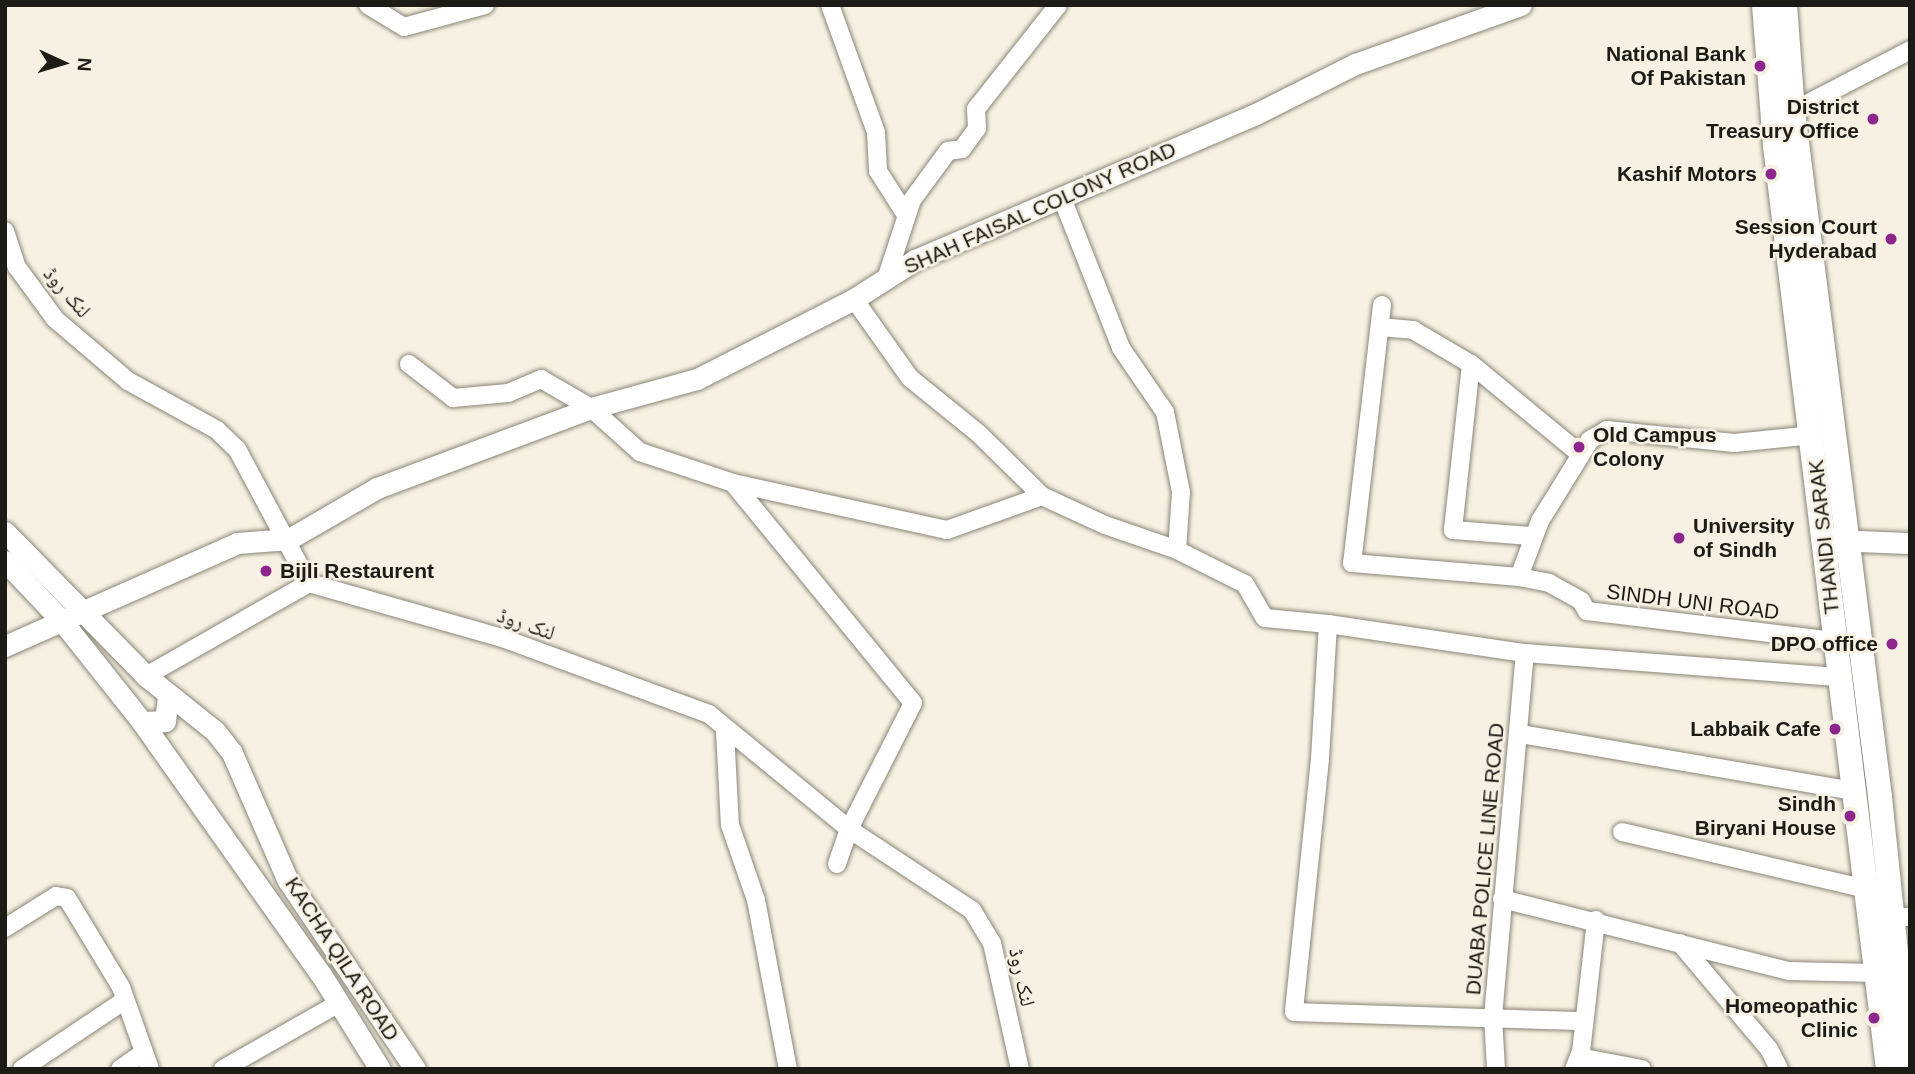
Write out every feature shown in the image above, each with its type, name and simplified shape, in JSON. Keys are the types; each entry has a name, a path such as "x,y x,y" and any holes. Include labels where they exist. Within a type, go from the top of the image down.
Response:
{"main road":[{"name":"THANDI SARAK","path":"1764,5 1775,146 1813,435 1822,540 1876,973 1903,1062"},
{"name":"THANDI SARAK","path":"1785,5 1793,111 1847,541 1901,917 1903,1062"}],"street":[{"path":"368,5 404,27 485,5"},
{"path":"830,5 876,132 878,171 905,215"},
{"path":"887,276 905,215 948,151 962,149 977,128 975,108 1058,5"},
{"name":"SHAH FAISAL COLONY ROAD","path":"5,646 237,543 289,539 377,488 591,408 697,379 854,299 887,276 1254,115 1355,64 1521,5"},
{"path":"1793,111 1910,50"},
{"path":"1062,198 1121,348 1165,412 1181,492 1177,550"},
{"name":"لنک روڈ","path":"5,231 17,268 55,319 128,381 216,430 237,449 289,539 309,583 505,639 709,714 725,731 849,829 972,910 992,943 1020,1069"},
{"path":"854,299 910,378 978,433 1042,496 1105,525 1177,550 1245,584 1265,618 1328,624 1525,653 1840,677"},
{"path":"1382,305 1380,327 1413,330 1471,364 1580,454"},
{"name":"SINDH UNI ROAD","path":"1380,327 1352,563 1519,577 1549,583 1581,601 1587,611 1835,641"},
{"path":"1471,364 1452,530 1531,536"},
{"path":"409,365 453,398 508,393 541,379 591,408 640,452 733,483 947,530 1042,496"},
{"path":"1519,577 1531,536 1580,454 1590,440 1607,430 1734,443 1813,435"},
{"path":"733,483 913,703 849,829 836,864"},
{"name":"KACHA QILA ROAD","path":"5,532 146,676 168,697 215,731 232,752 287,879 415,1069"},
{"path":"1822,540 1910,543"},
{"path":"5,561 62,621 142,722 339,1003 380,1069"},
{"path":"146,676 309,583"},
{"path":"1328,624 1320,759 1294,1012 1584,1021"},
{"name":"DUABA POLICE LINE ROAD","path":"1496,1069 1493,1017 1520,734 1525,653"},
{"path":"142,722 165,721 168,697"},
{"path":"725,731 730,825 756,900 788,1069"},
{"path":"1520,734 1854,791"},
{"path":"1622,832 1866,889"},
{"path":"5,928 56,897 67,898 125,1000 147,1060 120,1069"},
{"path":"1503,899 1596,920 1789,971 1876,973"},
{"path":"1596,920 1584,1021 1576,1063 1643,1069"},
{"path":"1680,943 1769,1049 1779,1069"},
{"path":"22,1069 125,1000"},
{"path":"223,1069 339,1003"}],"place":[{"name":"National Bank Of Pakistan","path":"1760,66"},
{"name":"District Treasury Office","path":"1873,119"},
{"name":"Kashif Motors","path":"1771,174"},
{"name":"Session Court Hyderabad","path":"1891,239"},
{"name":"Old Campus Colony","path":"1579,447"},
{"name":"University of Sindh","path":"1679,538"},
{"name":"Bijli Restaurent","path":"266,571"},
{"name":"DPO office","path":"1892,644"},
{"name":"Labbaik Cafe","path":"1835,729"},
{"name":"Sindh Biryani House","path":"1850,816"},
{"name":"Homeopathic Clinic","path":"1874,1018"}]}
